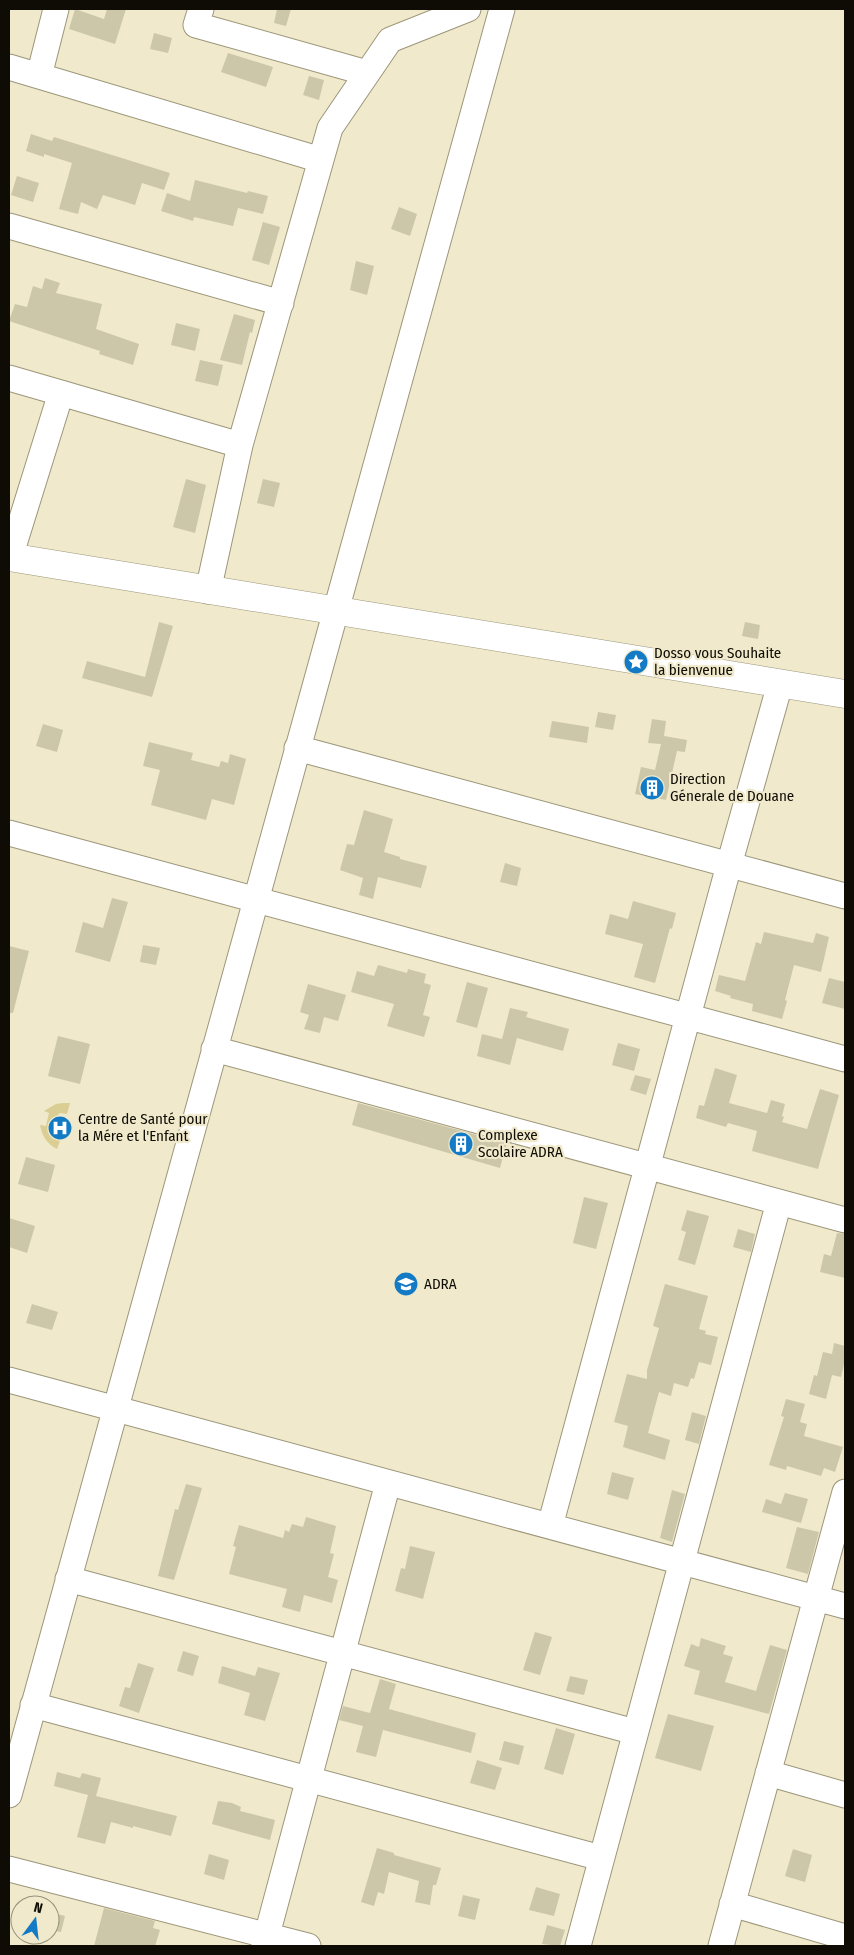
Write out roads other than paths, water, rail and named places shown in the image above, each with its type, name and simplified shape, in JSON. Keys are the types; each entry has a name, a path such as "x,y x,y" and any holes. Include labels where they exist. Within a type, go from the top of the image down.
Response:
{"highway":[{"path":"10,557 845,694"}],"street":[{"path":"39,76 56,9"},
{"path":"201,9 196,25 367,73"},
{"path":"208,591 240,445 330,128 390,40 468,9"},
{"path":"9,1795 334,611 502,9"},
{"path":"9,67 321,160"},
{"path":"9,226 280,303"},
{"path":"9,378 240,445"},
{"path":"10,557 61,393"},
{"path":"550,1526 729,865 780,684"},
{"path":"297,748 845,896"},
{"path":"9,833 845,1059"},
{"path":"214,1049 845,1220"},
{"path":"578,1946 779,1202"},
{"path":"9,1380 845,1606"},
{"path":"266,1941 388,1483"},
{"path":"721,1946 845,1492"},
{"path":"68,1579 635,1732"},
{"path":"33,1704 601,1858"},
{"path":"768,1773 845,1795"},
{"path":"9,1870 266,1941 308,1946"},
{"path":"732,1904 845,1938"}],"place":[{"name":"Dosso vous Souhaite la bienvenue","path":"636,662"},
{"name":"Direction Génerale de Douane","path":"652,788"},
{"name":"Centre de Santé pour la Mére et l'Enfant","path":"60,1128"},
{"name":"Complexe Scolaire ADRA","path":"461,1144"},
{"name":"ADRA","path":"406,1284"}]}
